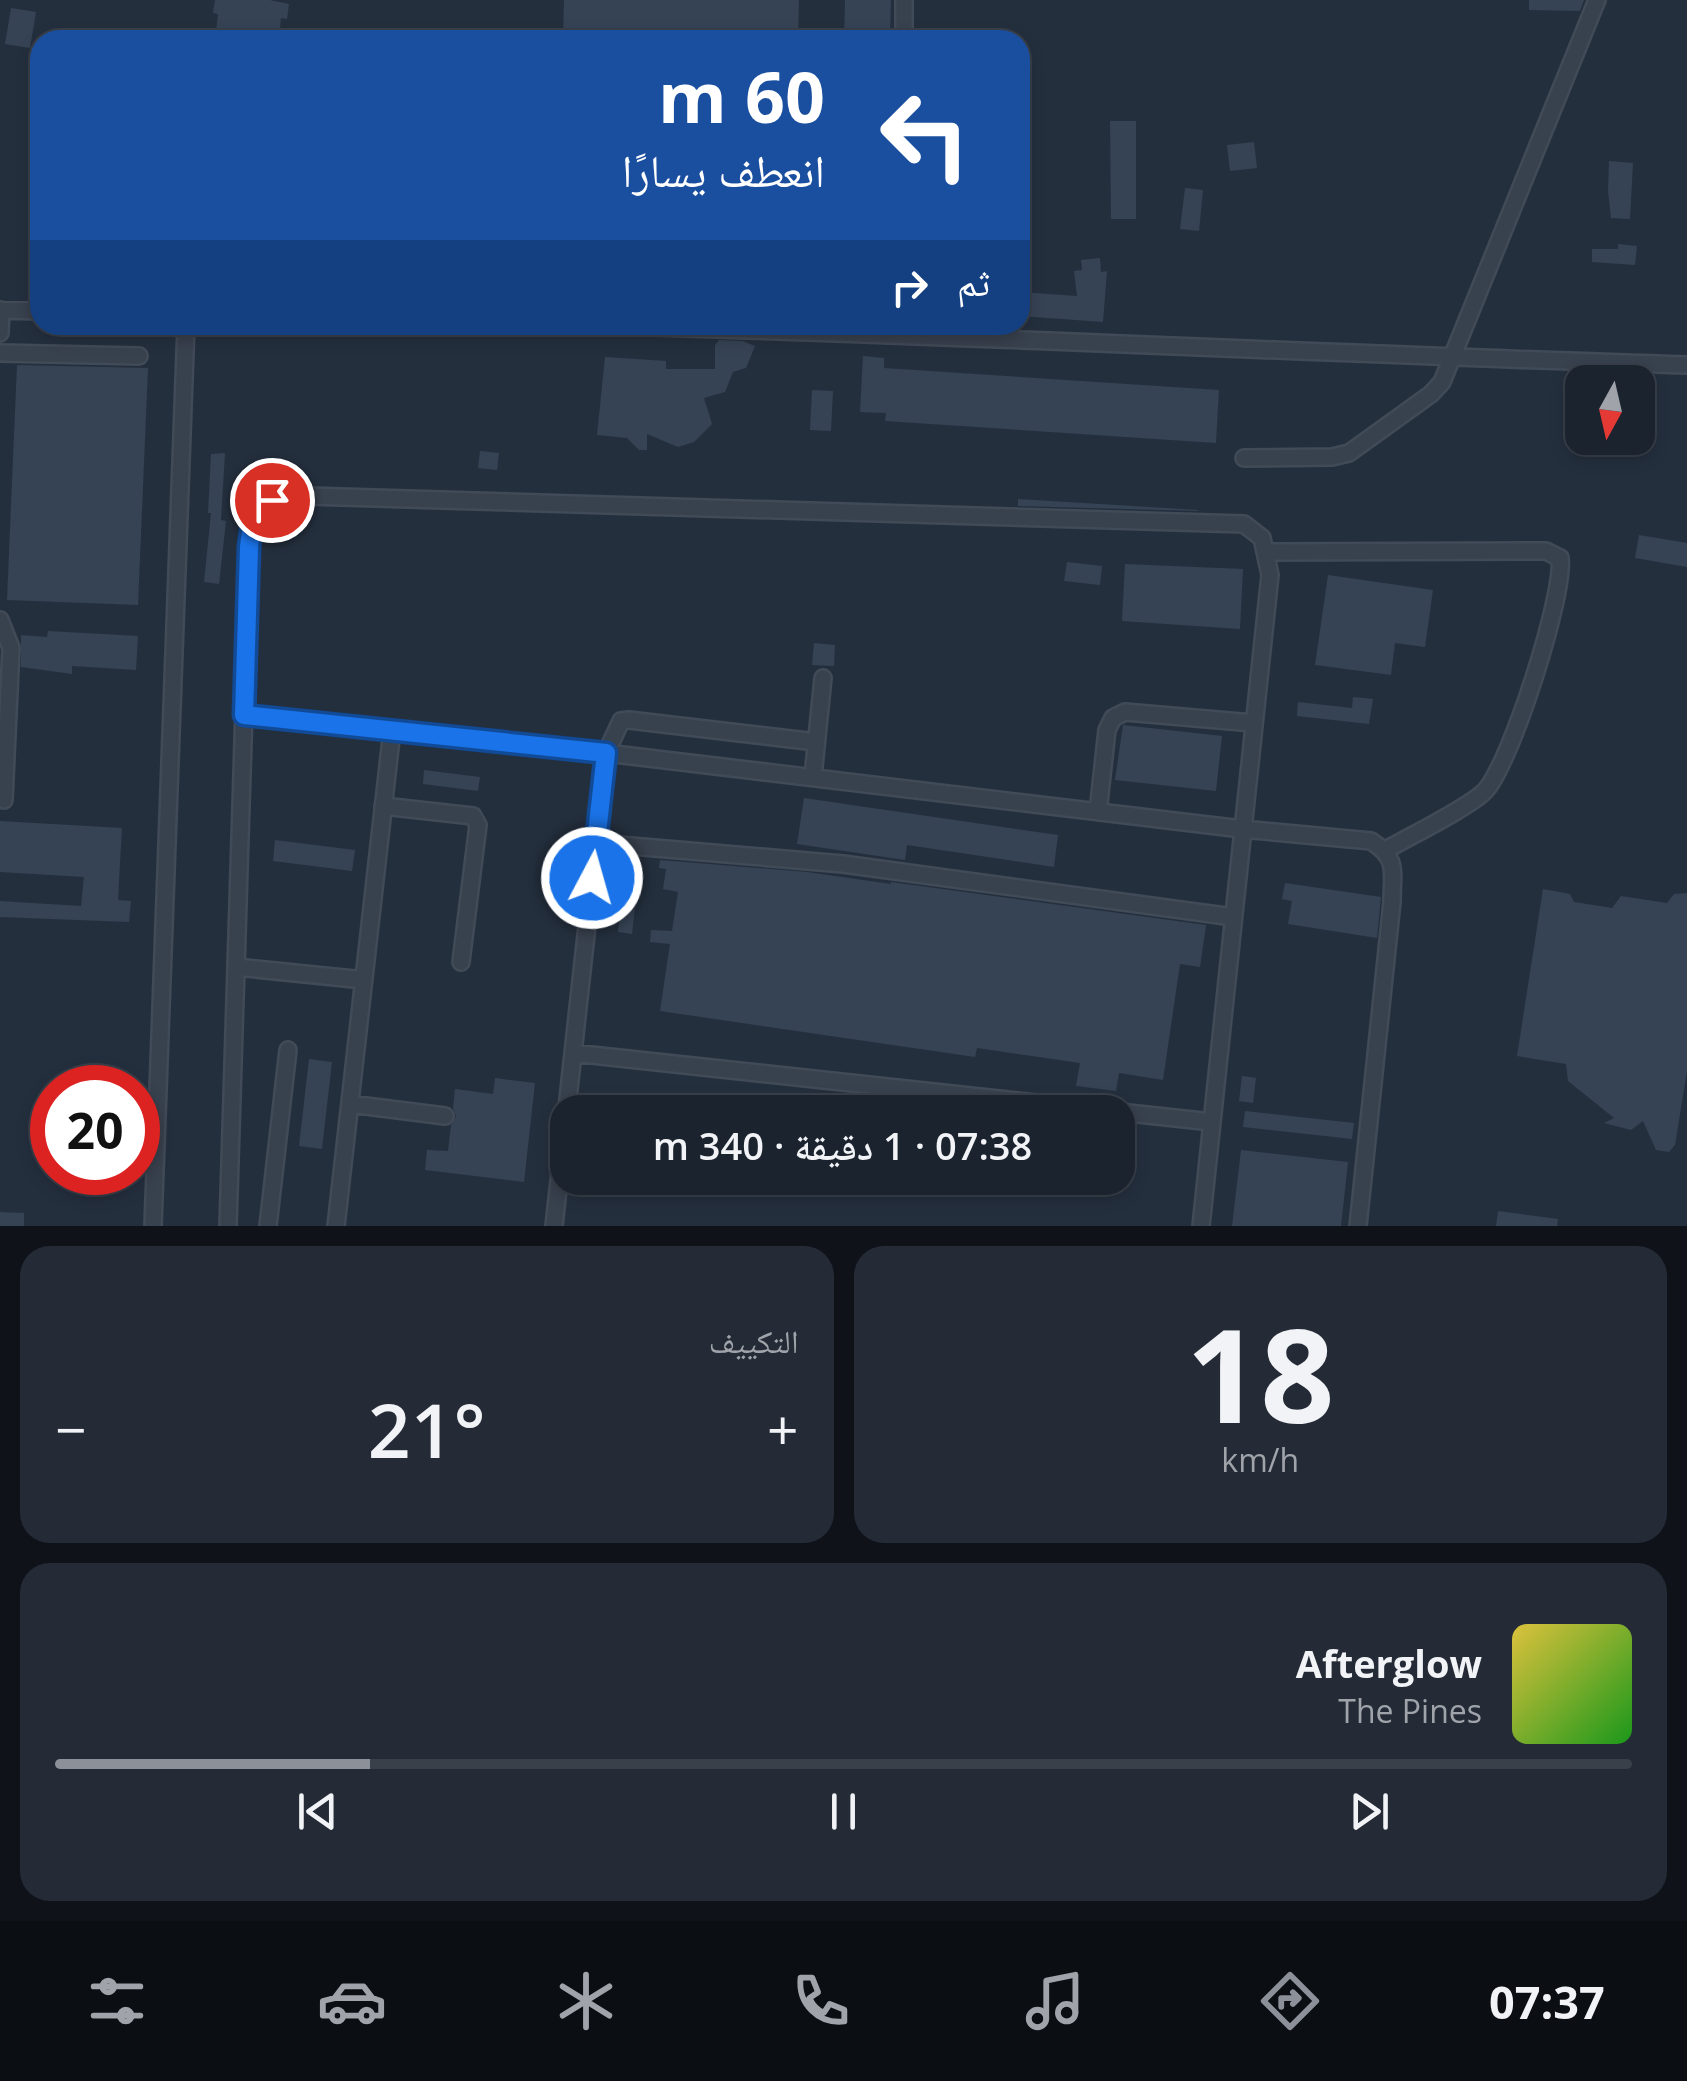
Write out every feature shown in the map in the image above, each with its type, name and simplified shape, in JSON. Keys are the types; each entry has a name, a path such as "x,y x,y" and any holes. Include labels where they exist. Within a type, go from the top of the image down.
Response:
{"street":[{"path":"904,0 904,30"},
{"path":"1244,458 1332,458 1350,453 1442,382 1596,0"},
{"path":"0,333 1,310 30,311"},
{"path":"153,1226 186,335"},
{"path":"1015,335 1450,358 1687,365"},
{"path":"0,353 139,356"},
{"path":"236,1226 228,1226 249,547 253,516 272,500 307,496 1244,524 1262,538 1270,575 1201,1226"},
{"path":"1265,552 1546,551 1560,558 1562,570 1544,640 1510,746 1495,778 1483,794 1386,850"},
{"path":"0,620 11,648 4,800"},
{"path":"812,778 823,678"},
{"path":"1098,812 1106,730 1113,718 1126,712 1253,724"},
{"path":"244,715 1371,840 1393,860 1392,902 1358,1226"},
{"path":"554,1226 606,753 614,731 630,720 816,742"},
{"path":"336,1226 392,730"},
{"path":"383,806 473,816 478,825 462,962"},
{"path":"596,843 843,864 1232,917"},
{"path":"236,967 364,980"},
{"path":"268,1226 288,1050"},
{"path":"573,1053 1212,1122"},
{"path":"350,1104 445,1116"}],"building":[{"path":"215,0 289,4 287,19 281,18 280,30 216,30 218,14 213,13"},
{"path":"564,0 799,0 798,30 563,30"},
{"path":"845,0 891,0 890,30 844,30"},
{"path":"1529,0 1584,0 1580,11 1529,10"},
{"path":"11,8 36,12 30,48 5,44"},
{"path":"1110,121 1136,121 1136,219 1111,219"},
{"path":"1254,142 1257,168 1230,171 1227,145"},
{"path":"1609,161 1633,163 1630,219 1611,218"},
{"path":"1185,188 1203,190 1199,231 1180,229"},
{"path":"1618,244 1637,246 1635,265 1592,262 1592,249 1618,249"},
{"path":"1100,258 1101,272 1107,271 1103,322 1030,317 1030,293 1077,296 1074,271 1082,270 1081,260"},
{"path":"719,340 755,346 746,368 733,372 725,392 704,398 712,424 694,442 678,447 647,434 647,450 639,450 627,438 597,435 605,357 666,361 666,369 715,369 715,345"},
{"path":"863,356 884,358 884,368 1219,390 1216,443 885,421 886,413 860,412"},
{"path":"17,365 148,368 138,605 7,600"},
{"path":"812,390 833,391 831,431 810,430"},
{"path":"480,451 499,453 497,470 478,468"},
{"path":"225,453 221,520 226,521 219,584 204,582 211,513 211,454"},
{"path":"1018,499 1198,510 1198,511 1018,506"},
{"path":"1639,535 1687,543 1687,567 1635,558"},
{"path":"1067,562 1102,566 1100,585 1064,581"},
{"path":"1125,564 1243,569 1240,629 1122,621"},
{"path":"1328,575 1433,590 1425,647 1395,643 1391,675 1315,665"},
{"path":"48,631 138,636 136,670 72,666 72,674 21,667 21,635 47,637"},
{"path":"814,643 835,645 834,666 812,665"},
{"path":"1353,697 1373,699 1369,724 1297,716 1298,702 1352,708"},
{"path":"1123,725 1222,736 1216,791 1115,780"},
{"path":"424,770 480,777 478,791 423,784"},
{"path":"804,798 1058,835 1054,867 907,845 905,860 797,844"},
{"path":"0,821 122,828 118,900 131,901 129,922 0,917 0,901 81,906 84,877 0,872"},
{"path":"275,840 355,850 352,871 273,861"},
{"path":"660,860 891,882 1206,925 1200,967 1180,964 1163,1080 1119,1073 1116,1091 1076,1086 1080,1063 977,1048 975,1057 660,1011 670,944 650,942 651,930 672,931 678,892 663,889 666,869 659,868"},
{"path":"1285,883 1381,897 1377,938 1288,924 1292,901 1282,899"},
{"path":"1543,889 1570,894 1574,902 1612,908 1621,896 1667,903 1674,894 1687,893 1687,1071 1675,1145 1669,1152 1656,1150 1643,1121 1631,1130 1604,1123 1614,1118 1568,1081 1566,1064 1517,1056"},
{"path":"621,905 635,907 632,934 618,932"},
{"path":"309,1059 332,1062 322,1149 299,1146"},
{"path":"1242,1076 1256,1078 1253,1103 1239,1101"},
{"path":"495,1078 535,1083 524,1182 425,1170 427,1150 448,1151 456,1116 455,1089 493,1094"},
{"path":"1245,1111 1354,1123 1352,1139 1243,1127"},
{"path":"1241,1150 1348,1162 1341,1226 1232,1226"},
{"path":"1498,1211 1558,1219 1557,1226 1496,1226"},
{"path":"0,1212 24,1213 24,1226 0,1226"}],"route":[{"path":"272,500 253,516 244,715 606,753 592,878"}]}
